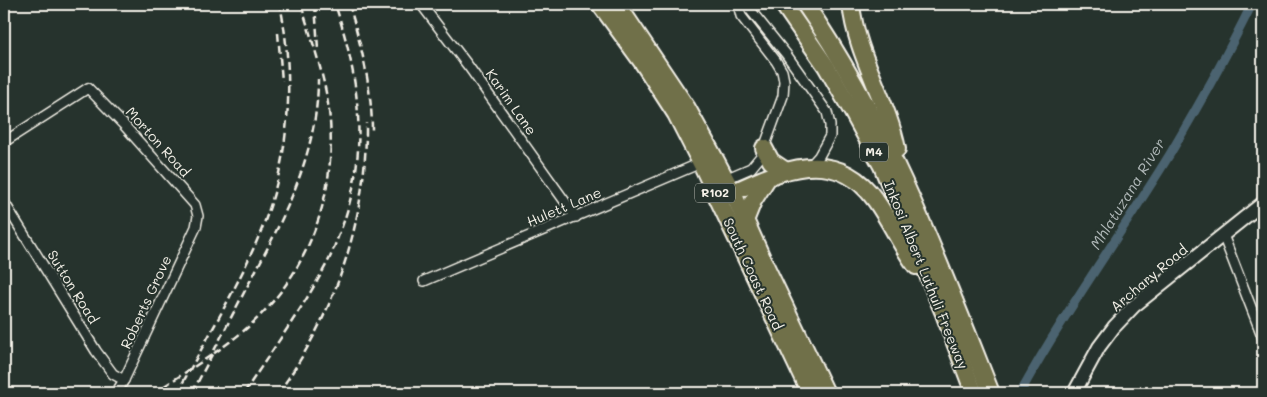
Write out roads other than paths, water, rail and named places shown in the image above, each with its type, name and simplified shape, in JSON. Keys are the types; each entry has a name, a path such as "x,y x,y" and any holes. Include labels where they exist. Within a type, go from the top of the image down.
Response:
{"highway":[{"name":"Inkosi Albert Luthuli Freeway","path":"783,4 830,74 882,166 991,393"},
{"name":"Inkosi Albert Luthuli Freeway","path":"805,4 852,78 897,166 939,284 943,311 974,393"},
{"path":"851,4 852,19 857,38 895,139 898,153 897,166"},
{"name":"South Coast Road","path":"608,5 681,111 708,160 769,291 810,393"},
{"path":"764,148 771,161 786,171"},
{"path":"722,189 810,166 834,169 849,176 863,186 875,199 906,253 939,284"},
{"path":"745,221 752,201 768,178"},
{"name":"South Coast Road","path":"722,189 745,221 759,270"},
{"name":"South Coast Road","path":"769,291 826,393"}],"street":[{"name":"Karim Lane","path":"421,4 469,66 576,217"},
{"path":"738,4 748,7 799,72 827,112 830,136 810,166"},
{"path":"722,189 751,168 756,162 764,148 783,96 784,81 782,71 741,16 738,4"},
{"path":"784,81 792,73 799,72"},
{"name":"Morton Road","path":"4,142 88,88 123,124 195,205 198,221"},
{"name":"Hulett Lane","path":"424,281 708,160"},
{"name":"Sutton Road","path":"4,202 96,351 113,374 124,380"},
{"name":"Archary Road","path":"1074,393 1099,348 1114,327 1134,306 1263,203"},
{"name":"Roberts Grove","path":"116,393 124,380 198,221"},
{"path":"1223,235 1263,338"},
{"path":"1080,393 1085,372"}],"waterway":[{"name":"Mhlatuzana River","path":"1020,393 1074,302 1170,154 1213,80 1252,4"}],"railway":[{"path":"177,393 252,252 271,204 284,148 287,119 287,61 285,32 280,4"},
{"path":"154,393 225,346 247,328 286,285 313,235 322,208 328,179 331,150 330,121 326,91 301,4"},
{"path":"315,4 318,49"},
{"path":"244,393 297,314 328,262 348,208 355,179 358,150 356,91 351,62 335,4"},
{"path":"349,4 362,51 368,82 372,131"},
{"path":"278,33 282,81"},
{"path":"192,393 286,211 305,160 312,134 318,79"},
{"path":"278,393 316,332 344,266 361,196 365,160 366,123"}]}
